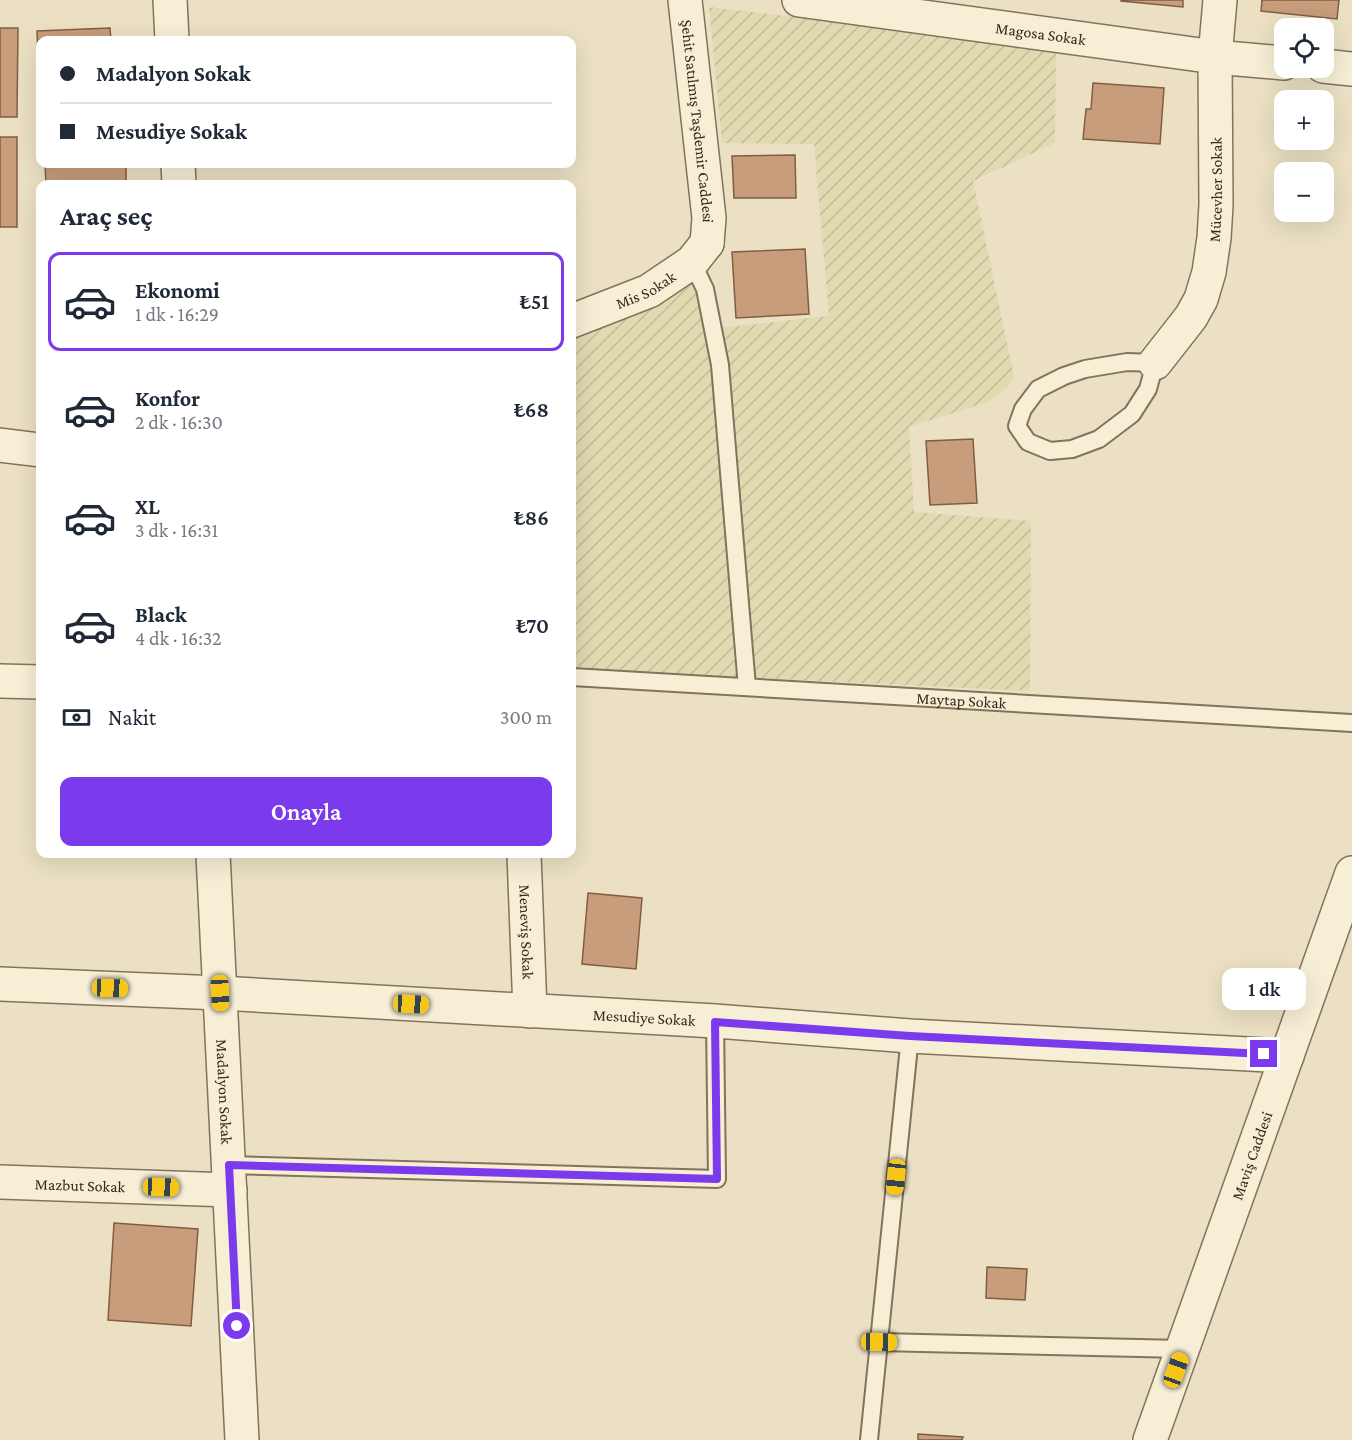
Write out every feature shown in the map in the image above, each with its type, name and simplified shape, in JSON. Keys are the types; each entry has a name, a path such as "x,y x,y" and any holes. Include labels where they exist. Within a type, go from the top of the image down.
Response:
{"street":[{"path":"170,0 172,36"},
{"name":"Şehit Satılmış Taşdemir Caddesi","path":"685,0 710,218 700,252"},
{"name":"Magosa Sokak","path":"799,0 1215,57 1274,62"},
{"name":"Mücevher Sokak","path":"1155,363 1191,317 1201,299 1209,272 1216,204 1215,57 1220,0"},
{"path":"1334,67 1352,69"},
{"name":"Mis Sokak","path":"576,319 649,291 700,252"},
{"path":"0,445 36,450"},
{"path":"0,681 36,682"},
{"name":"Madalyon Sokak","path":"213,858 242,1440"},
{"name":"Meneviş Sokak","path":"524,858 530,1011"},
{"name":"Maviş Caddesi","path":"1150,1440 1352,873"},
{"name":"Mesudiye Sokak","path":"0,984 220,993 715,1022 910,1036 1287,1056"},
{"name":"Mazbut Sokak","path":"0,1182 229,1177"}],"lane":[{"path":"700,252 720,365 747,687"},
{"path":"1127,362 1155,363 1148,389 1132,414 1099,439 1072,449 1050,452 1028,442 1017,426 1023,409 1038,389 1064,376 1085,369 1127,362"},
{"name":"Maytap Sokak","path":"576,677 1352,723"},
{"path":"229,1177 717,1179 715,1022"},
{"path":"869,1440 910,1036"},
{"path":"879,1342 1183,1349"}],"shaded area":[{"path":"709,7 1056,48 1055,143 973,181 1014,377 1007,387 988,402 909,427 914,512 1031,521 1030,691 576,669 576,335 658,306 708,264 717,328 829,316 814,144 722,143"}],"building":[{"path":"1183,0 1183,7 1121,1"},
{"path":"1262,0 1339,0 1337,19 1261,11"},
{"path":"0,28 18,28 17,117 0,117"},
{"path":"110,28 111,36 37,36 37,31"},
{"path":"1093,83 1164,88 1160,144 1083,139 1086,109 1091,109"},
{"path":"0,137 17,137 17,227 0,227"},
{"path":"795,155 796,198 734,198 732,156"},
{"path":"45,168 126,168 126,180 46,180"},
{"path":"805,249 809,314 736,318 732,252"},
{"path":"973,439 977,503 930,505 926,441"},
{"path":"588,893 642,898 636,969 582,964"},
{"path":"114,1223 198,1229 191,1326 108,1320"},
{"path":"987,1267 1027,1269 1025,1300 986,1298"},
{"path":"918,1434 963,1437 962,1440 918,1440"}],"route":[{"path":"237,1326 229,1165 717,1179 715,1022 910,1036 1264,1054"}]}
